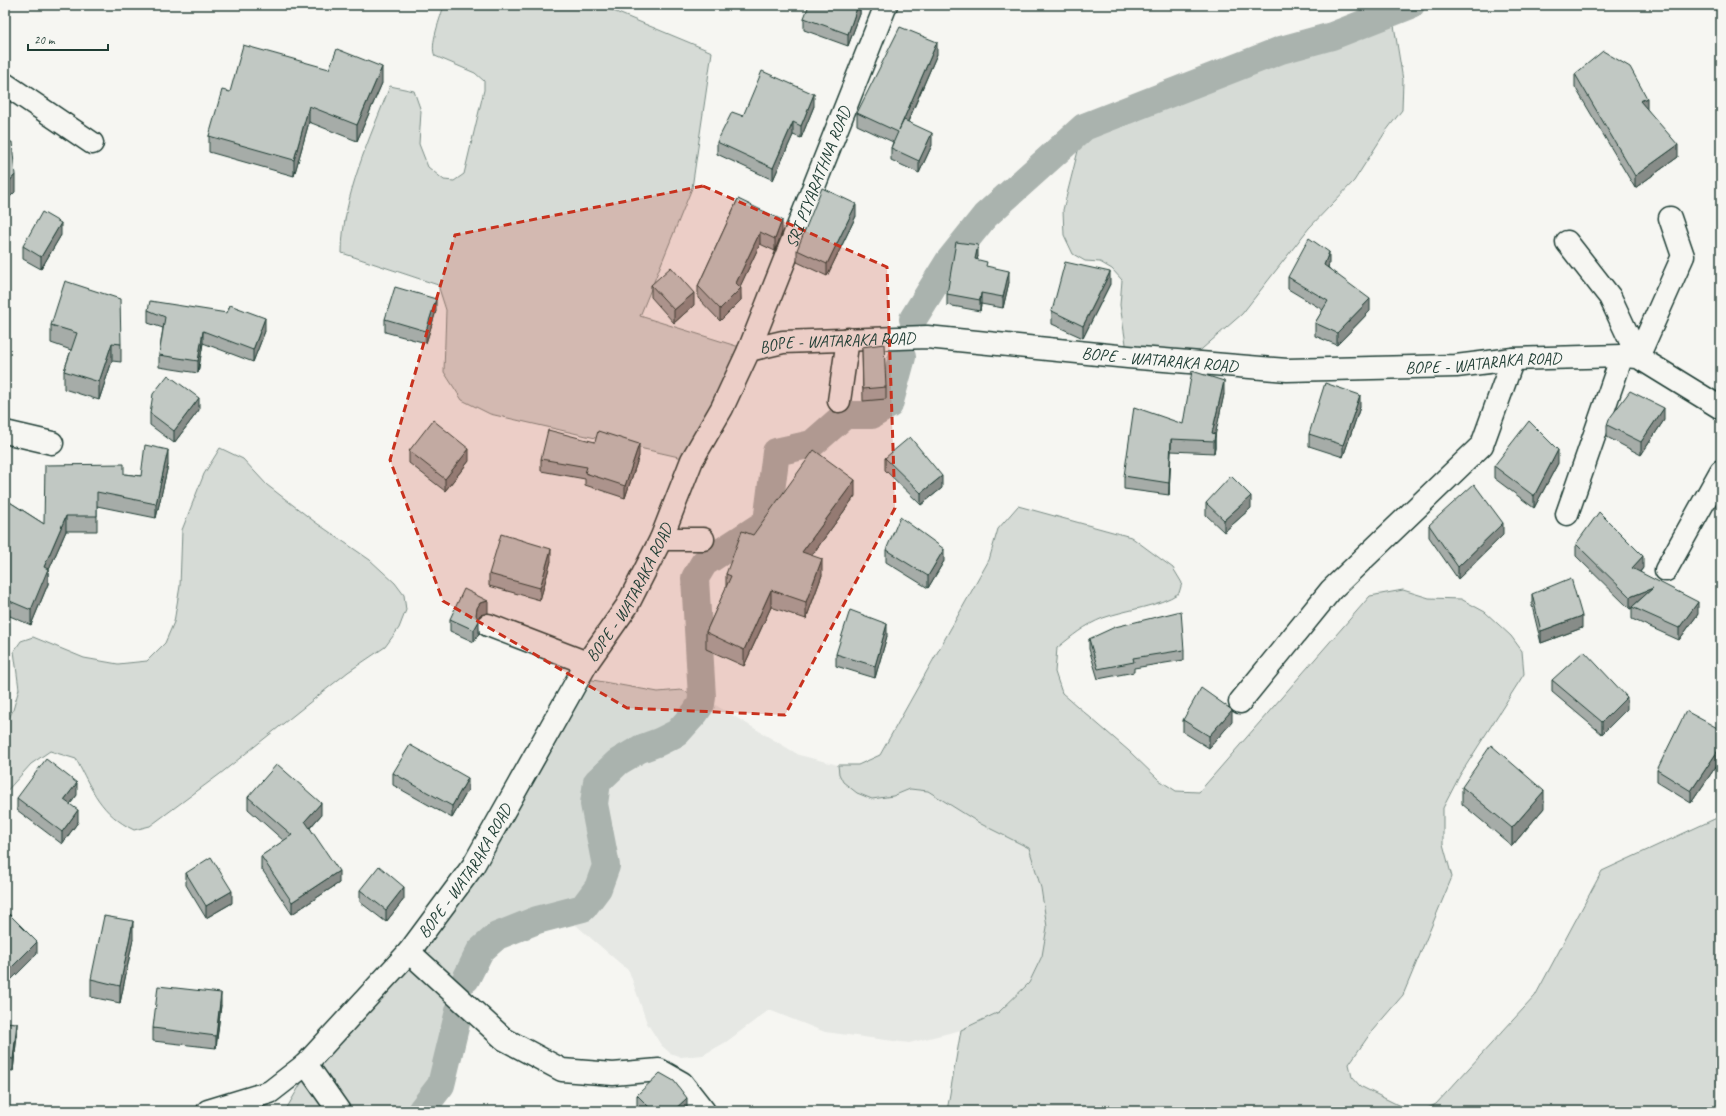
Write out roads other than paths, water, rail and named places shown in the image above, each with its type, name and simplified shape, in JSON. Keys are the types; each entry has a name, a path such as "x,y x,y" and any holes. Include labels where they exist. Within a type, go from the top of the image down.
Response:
{"street":[{"name":"SRI PIYARATHNA ROAD","path":"749,350 886,5"},
{"path":"5,84 92,143"},
{"path":"1566,514 1630,356 1683,256 1670,218"},
{"path":"1567,242 1610,297 1630,356 1721,408"},
{"name":"BOPE - WATARAKA ROAD","path":"208,1111 270,1092 306,1064 409,952 473,866 587,663 627,606 661,539 692,460 722,408 749,350 783,342 927,337 1136,358 1287,370 1456,366 1513,359 1630,356"},
{"path":"839,401 848,339"},
{"path":"1240,702 1331,590 1482,445 1513,359"},
{"path":"5,432 52,443"},
{"path":"1666,570 1721,471"},
{"path":"661,539 703,539"},
{"path":"488,625 587,663"},
{"path":"409,952 504,1039 562,1070 613,1074 658,1070 682,1084 704,1111"},
{"path":"306,1064 339,1111"}],"waterway":[{"path":"913,319 949,261 985,216 1084,127 1281,50 1332,36 1411,5"},
{"path":"466,979 480,951 497,936 537,920 583,908 598,888 606,866 594,804 597,782 618,762 640,749 677,733 701,704 702,697 695,578 704,563 767,522 776,452 812,444 845,415 872,415 889,405 902,357"},
{"path":"421,1111 441,1085 459,1011"}]}
